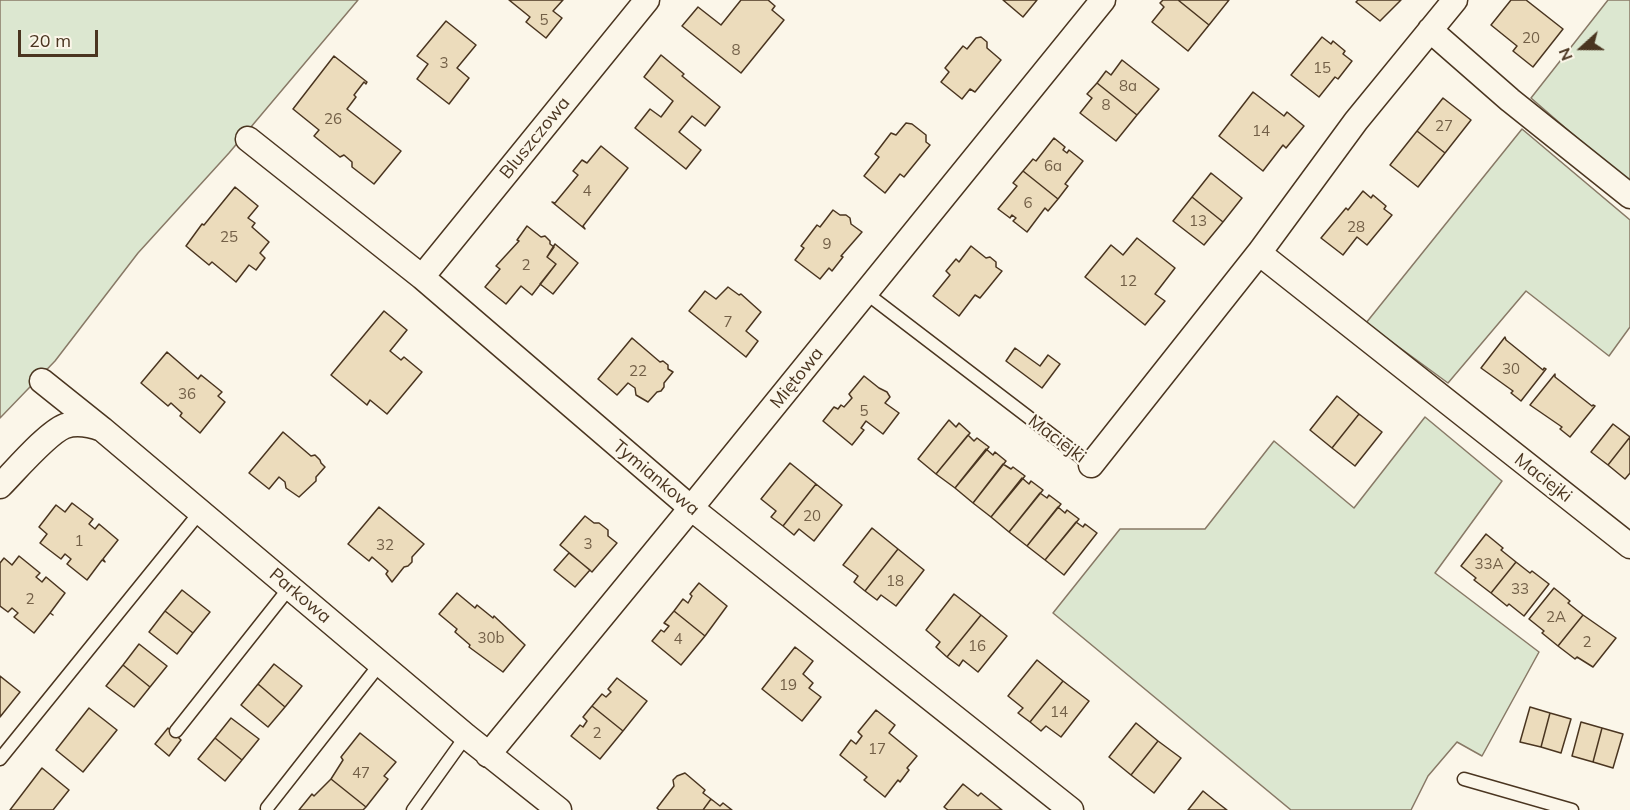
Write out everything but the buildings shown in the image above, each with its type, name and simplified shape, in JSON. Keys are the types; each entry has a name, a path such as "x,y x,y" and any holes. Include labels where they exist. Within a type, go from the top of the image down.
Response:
{"street":[{"name":"Bluszczowa","path":"422,277 647,0"},
{"name":"Miętowa","path":"488,755 1103,0"},
{"name":"Maciejki","path":"1091,465 1259,253 1356,121 1455,0"},
{"path":"1430,30 1510,100 1630,196"},
{"name":"Tymiankowa","path":"248,139 422,277 691,508 1071,810"},
{"name":"Maciejki","path":"1259,253 1630,546"},
{"name":"Parkowa","path":"42,381 488,755 559,810"},
{"path":"0,486 51,436 66,426 87,424 102,429"}],"lane":[{"name":"Maciejki","path":"866,293 1091,465"},
{"path":"0,759 200,512"},
{"path":"176,731 290,587"},
{"path":"267,808 380,664"},
{"path":"413,810 466,736"},
{"path":"1464,779 1572,810"}],"green space":[{"path":"0,0 358,0 229,153 138,253 55,361 0,418"},
{"path":"1608,0 1630,0 1630,184 1531,98"},
{"path":"1522,129 1630,220 1630,327 1609,356 1526,291 1448,383 1366,323"},
{"path":"1425,417 1502,481 1435,573 1539,652 1482,756 1457,742 1428,776 1411,810 1291,810 1053,613 1120,529 1205,529 1274,441 1354,508"}]}
